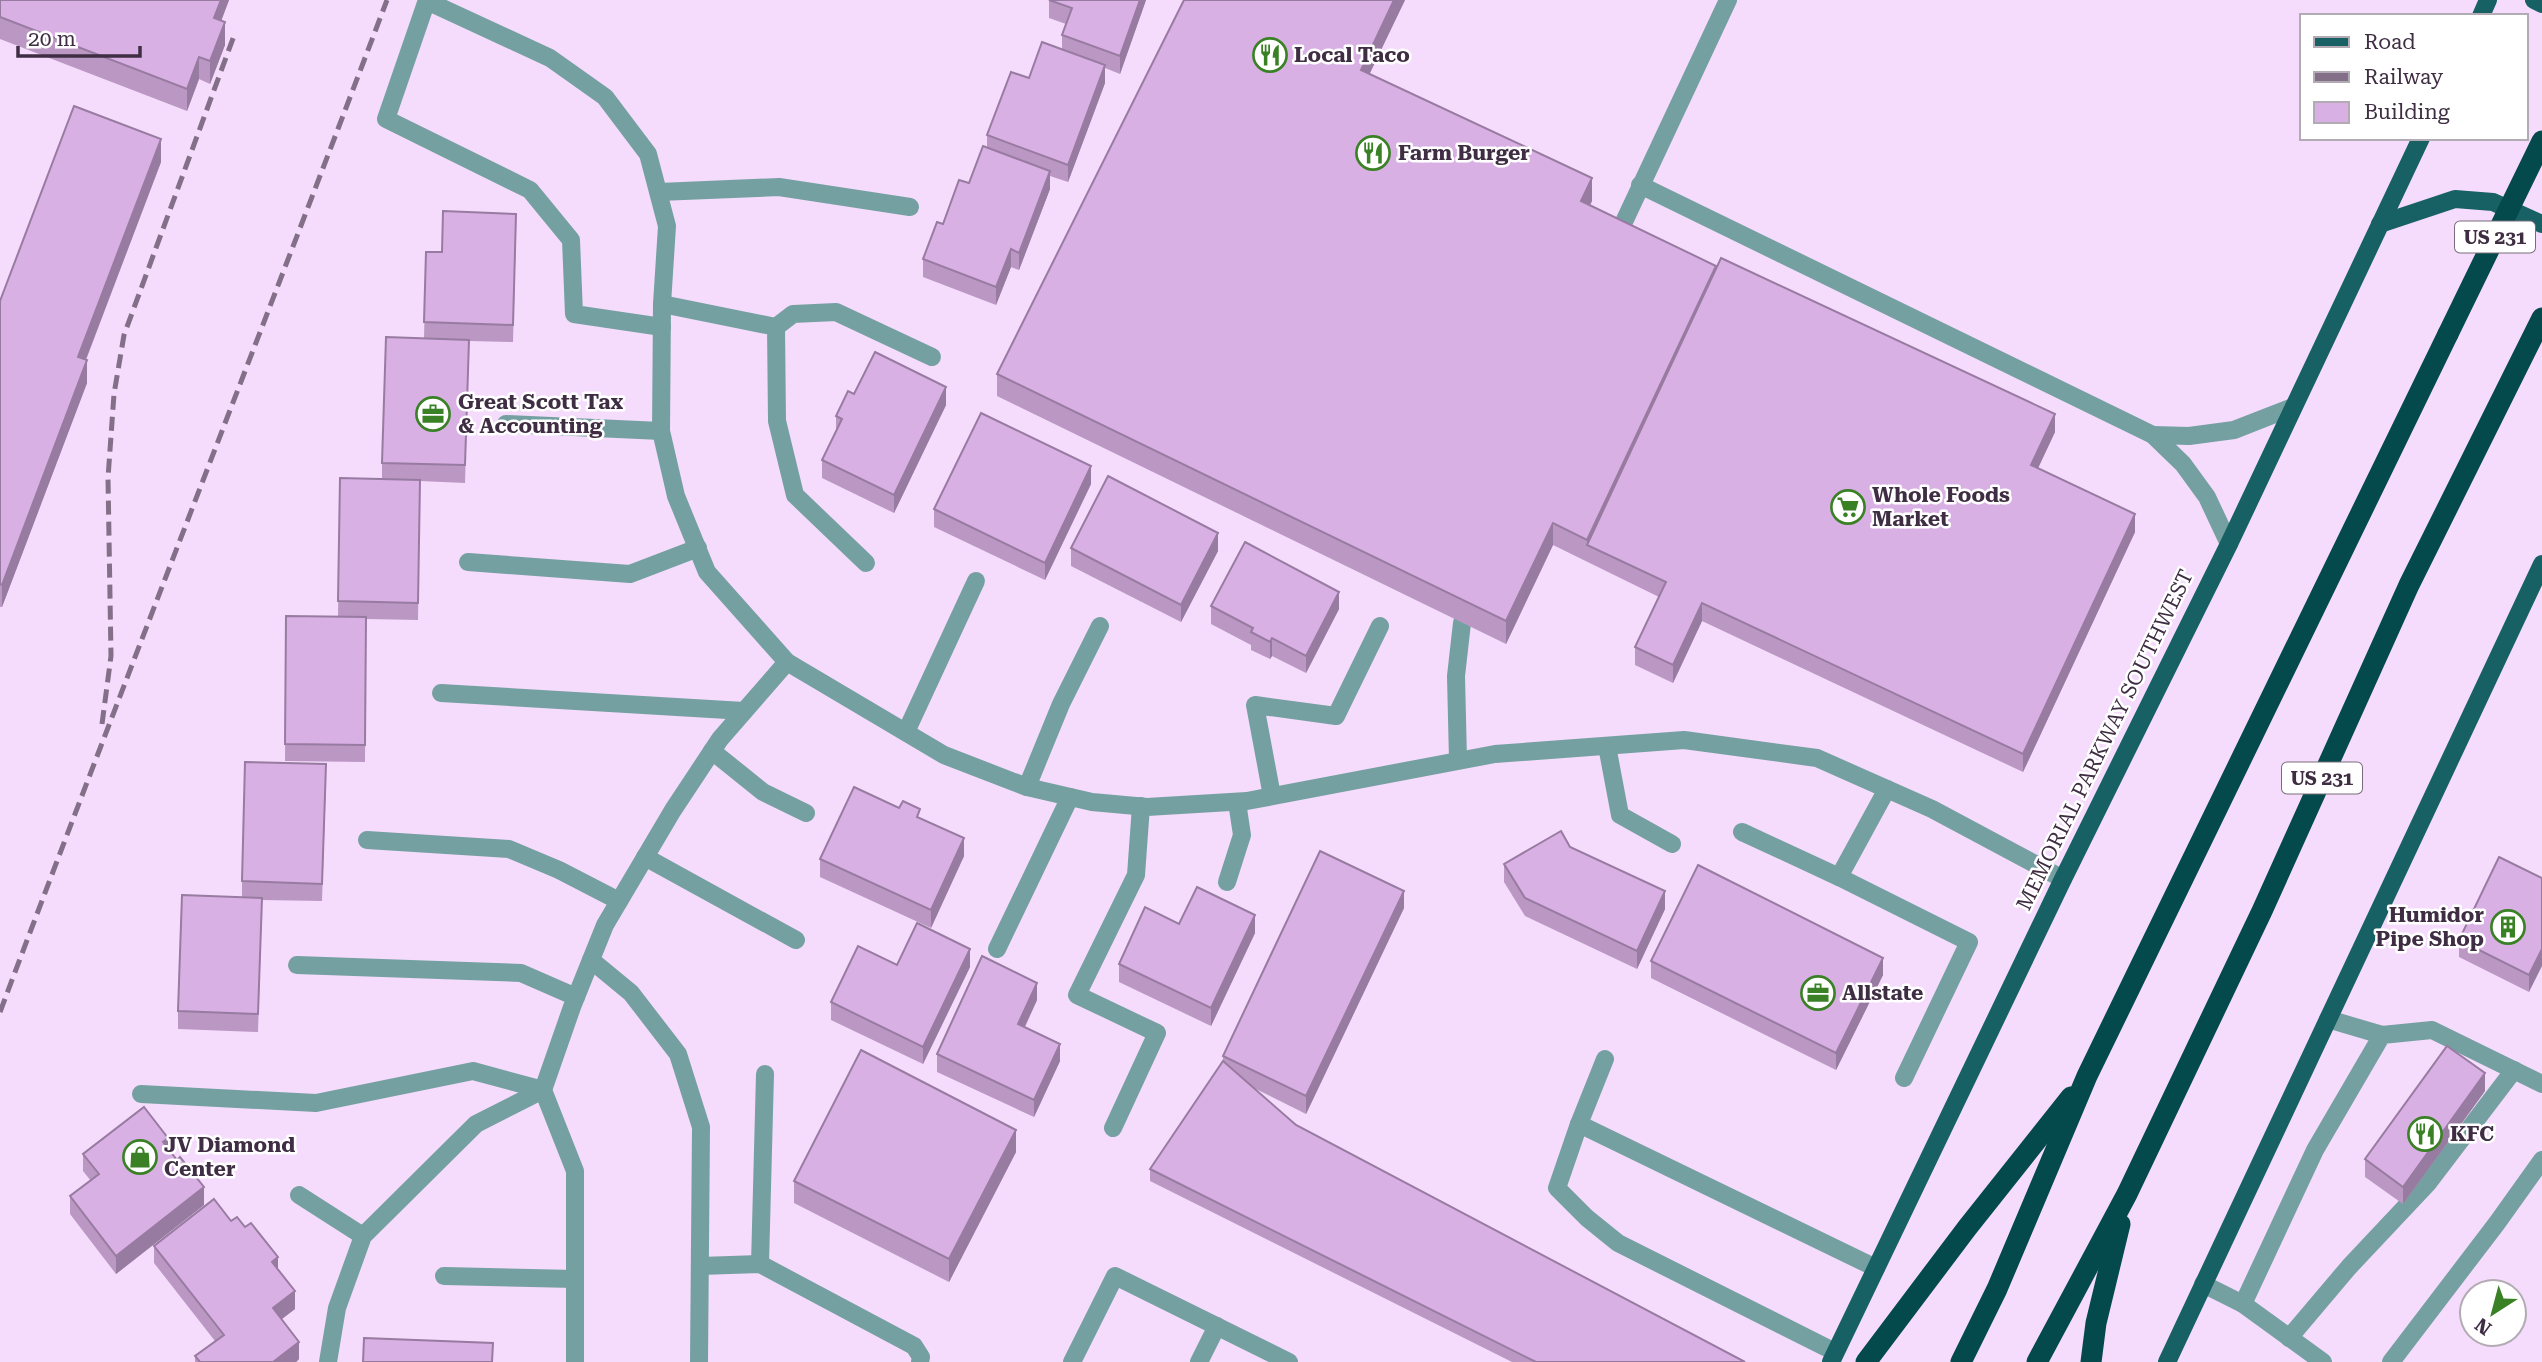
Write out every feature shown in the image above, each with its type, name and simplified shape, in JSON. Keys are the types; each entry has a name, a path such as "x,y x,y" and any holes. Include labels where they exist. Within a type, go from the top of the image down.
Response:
{"highway":[{"name":"US 231","path":"1961,1362 1997,1289 2087,1076 2542,141"},
{"name":"US 231","path":"2037,1362 2127,1194 2262,911 2409,585 2542,318"},
{"path":"1866,1362 2087,1076"},
{"path":"2091,1362 2096,1322 2127,1194"}],"main road":[{"path":"2535,0 2542,4"},
{"name":"MEMORIAL PARKWAY SOUTHWEST","path":"1833,1357 2063,879 2229,544 2420,140"},
{"path":"2380,224 2455,199 2493,202 2542,224"},
{"path":"2167,1362 2328,1019 2537,588 2542,564"}],"street":[{"path":"1615,241 1728,0"},
{"path":"662,327 574,314 571,240 530,190 386,118 427,1 550,58 605,97 648,154 667,226 662,304 662,327 661,431 676,496 707,572 787,663 944,755 1027,787 1092,802 1141,806 1237,802 1495,754 1684,740 1817,758 1932,809 2063,879"},
{"path":"1640,185 2153,435 2183,464 2207,497 2229,544"},
{"path":"659,192 779,187 910,207"},
{"path":"662,304 776,327 793,314 836,312 932,357"},
{"path":"776,327 777,421 795,495 866,563"},
{"path":"2153,435 2189,436 2234,430 2293,407"},
{"path":"506,424 661,431"},
{"path":"468,562 630,574 698,548"},
{"path":"906,732 976,581"},
{"path":"1458,760 1456,676 1462,623"},
{"path":"1027,787 1061,705 1100,626"},
{"path":"1272,796 1255,705 1336,716 1380,626"},
{"path":"575,1362 575,1171 542,1090 605,925 712,751 787,663"},
{"path":"441,693 744,711"},
{"path":"1607,746 1620,815 1672,844"},
{"path":"712,751 763,792 806,813"},
{"path":"1839,877 1887,789"},
{"path":"997,949 1070,797"},
{"path":"1227,882 1242,835 1237,802"},
{"path":"1113,1128 1157,1033 1077,995 1136,875 1141,806"},
{"path":"1742,832 1969,942 1904,1079"},
{"path":"367,840 509,849 559,870 619,901"},
{"path":"645,857 796,940"},
{"path":"591,960 631,993 678,1054 701,1127 699,1362"},
{"path":"297,965 521,973 576,997"},
{"path":"2328,1019 2382,1035 2432,1030 2542,1084"},
{"path":"2243,1304 2315,1150 2382,1035"},
{"path":"1605,1059 1557,1188 1587,1218 1618,1243 1833,1357"},
{"path":"2290,1338 2349,1267 2428,1183 2514,1070"},
{"path":"141,1094 316,1102 473,1071 542,1090"},
{"path":"760,1264 765,1074"},
{"path":"327,1362 337,1308 363,1236 476,1124 542,1090"},
{"path":"1579,1124 1876,1268"},
{"path":"2391,1362 2542,1160"},
{"path":"299,1195 363,1236"},
{"path":"700,1265 760,1264 915,1346 921,1357 920,1362"},
{"path":"443,1276 575,1279"},
{"path":"1072,1362 1115,1276 1289,1362"},
{"path":"2203,1284 2243,1304 2323,1362"},
{"path":"1199,1362 1217,1326"}],"building":[{"path":"0,0 221,0 214,18 225,22 210,61 199,57 187,89 0,17"},
{"path":"1049,0 1140,0 1120,56 1062,35 1072,8"},
{"path":"1184,0 1394,0 1361,70 1592,178 1581,201 1716,266 1587,540 1553,523 1506,621 997,374"},
{"path":"1042,42 1105,65 1068,165 987,135 1011,72 1029,78"},
{"path":"74,106 161,139 78,357 87,360 2,585 0,301"},
{"path":"983,146 1050,171 1019,253 1011,249 996,287 923,259 937,222 943,224 959,180 969,183"},
{"path":"443,211 516,214 513,325 424,322 426,252 442,252"},
{"name":"Whole Foods Market","path":"1721,258 2055,414 2031,465 2135,514 2023,754 1702,603 1673,665 1635,647 1666,582 1587,545"},
{"path":"386,337 469,340 465,465 382,463"},
{"path":"875,352 946,387 894,495 822,460 842,419 836,416 848,391 854,394"},
{"path":"981,413 1091,466 1045,563 934,509"},
{"path":"1108,476 1218,533 1181,605 1071,548"},
{"path":"340,478 420,480 418,603 338,601"},
{"path":"1245,542 1339,592 1306,656 1272,638 1270,642 1251,632 1253,628 1211,606"},
{"path":"286,616 366,617 365,745 285,744"},
{"path":"245,762 326,764 322,884 242,881"},
{"path":"854,787 899,808 903,801 920,809 917,817 964,838 931,910 820,859"},
{"path":"1561,831 1570,847 1665,891 1637,951 1525,898 1504,864"},
{"path":"1320,851 1404,891 1306,1096 1223,1056"},
{"name":"Humidor Pipe Shop","path":"2499,857 2542,878 2542,949 2529,975 2459,940"},
{"path":"1698,865 1883,958 1836,1053 1651,961"},
{"path":"1197,887 1255,915 1211,1008 1119,964 1145,907 1179,924"},
{"path":"182,895 262,898 258,1014 178,1011"},
{"path":"917,923 970,949 923,1047 831,1002 858,946 897,965"},
{"path":"982,956 1037,983 1018,1024 1060,1044 1034,1100 937,1054"},
{"name":"KFC","path":"2447,1046 2485,1073 2403,1187 2365,1159"},
{"path":"861,1050 1016,1130 949,1259 794,1181"},
{"path":"1223,1061 1296,1125 1745,1362 1536,1362 1150,1169"},
{"path":"144,1107 168,1138 163,1142 177,1160 180,1157 204,1187 116,1256 70,1196 99,1174 83,1154"},
{"path":"214,1199 231,1221 237,1217 245,1227 251,1223 278,1257 272,1262 295,1291 273,1308 299,1342 273,1362 200,1362 195,1356 224,1335 154,1246"},
{"path":"364,1338 493,1343 492,1362 363,1362"}],"railway":[{"path":"0,1012 387,0"},
{"path":"102,724 111,656 108,478 114,394 124,335 235,33"}],"place":[{"name":"Local Taco","path":"1270,55"},
{"name":"Farm Burger","path":"1373,153"},
{"name":"Great Scott Tax & Accounting","path":"433,414"},
{"name":"Whole Foods Market","path":"1848,507"},
{"name":"Humidor Pipe Shop","path":"2508,927"},
{"name":"Allstate","path":"1818,993"},
{"name":"KFC","path":"2425,1134"},
{"name":"JV Diamond Center","path":"140,1157"}]}
